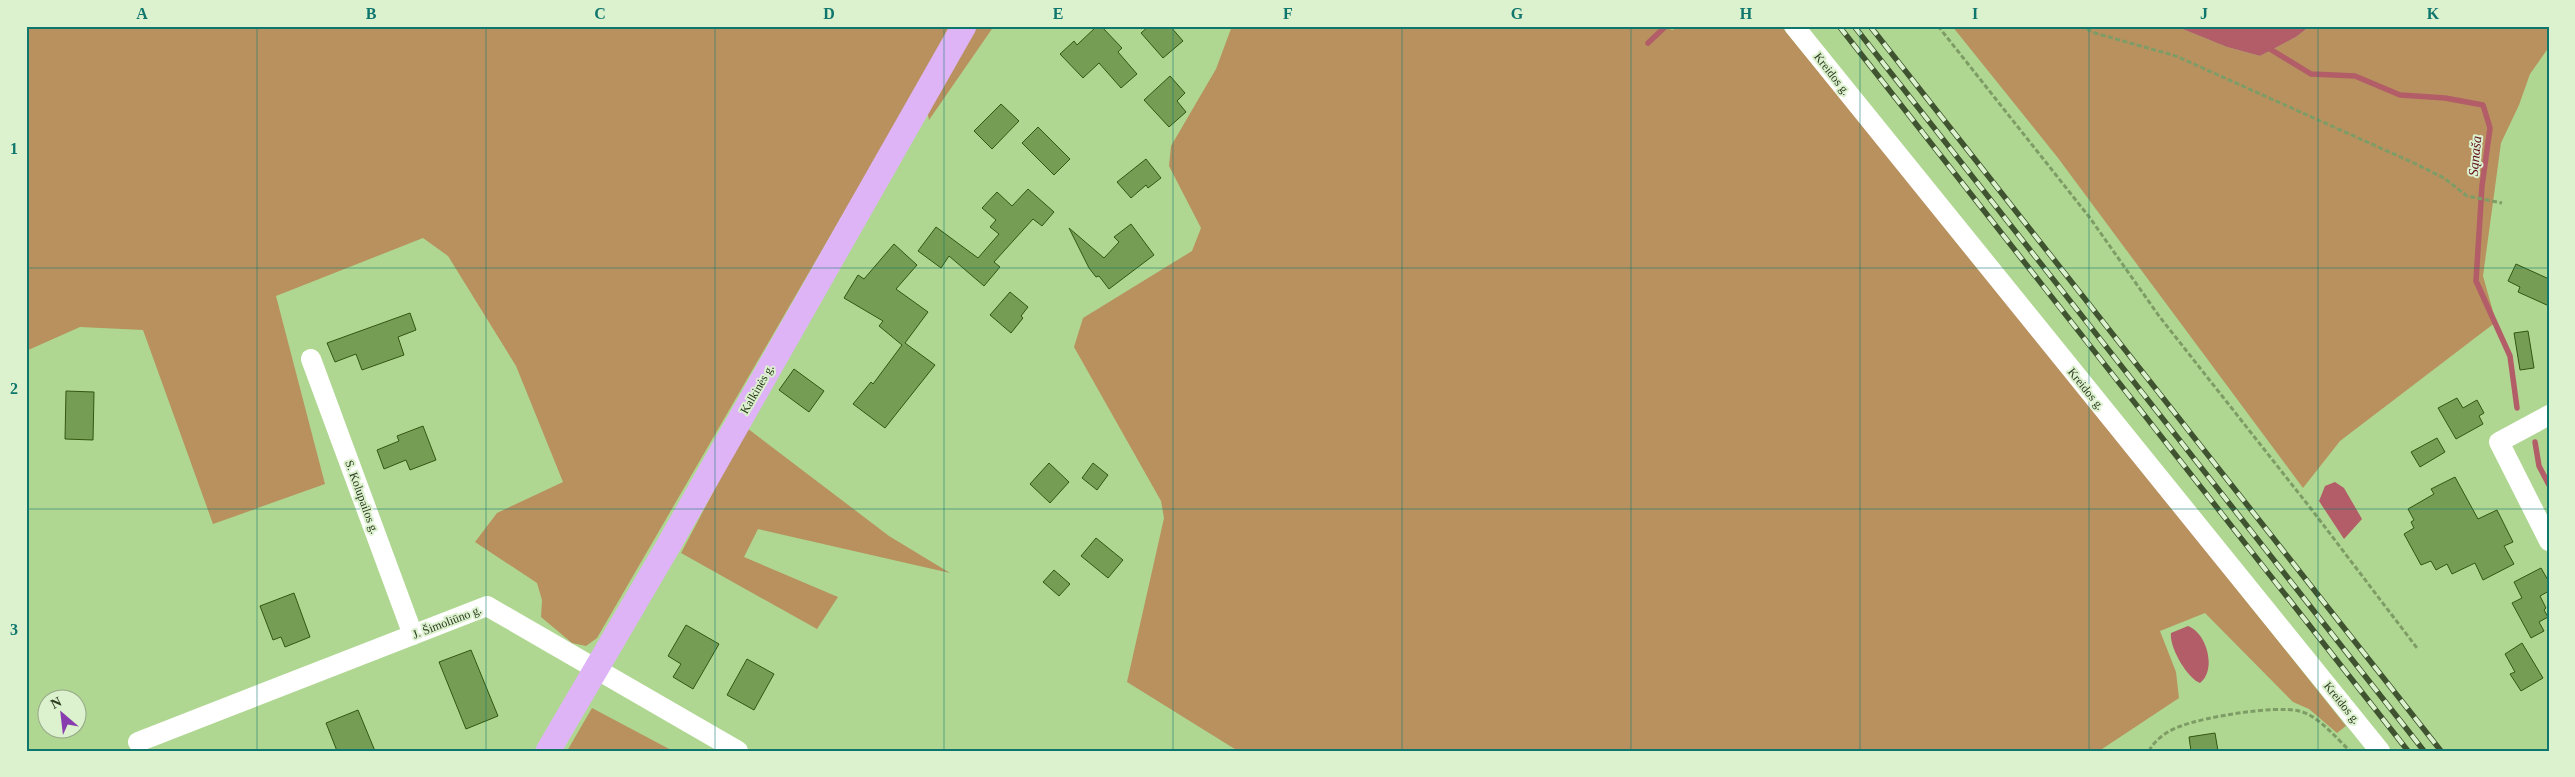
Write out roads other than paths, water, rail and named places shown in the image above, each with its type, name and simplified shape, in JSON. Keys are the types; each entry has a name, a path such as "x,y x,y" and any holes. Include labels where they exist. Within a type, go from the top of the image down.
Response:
{"main road":[{"name":"Kalkinės g.","path":"548,751 964,26"}],"street":[{"name":"Kreidos g.","path":"1794,26 2380,751"},
{"name":"S. Kolupailos g.","path":"311,359 412,635"},
{"path":"2549,415 2499,442 2549,541"},
{"name":"J. Šimoliūno g.","path":"138,742 487,606 738,751"}],"waterway":[{"path":"1648,43 1666,26"},
{"name":"Sąnaša","path":"2265,46 2311,74 2355,76 2400,95 2445,98 2483,105 2490,128 2482,186 2476,281 2510,356 2517,408"},
{"name":"Sąnaša","path":"2535,442 2539,466 2549,485"}],"railway":[{"path":"1839,26 2408,751"},
{"path":"1854,26 2424,751"},
{"path":"1870,26 2441,751"}]}
